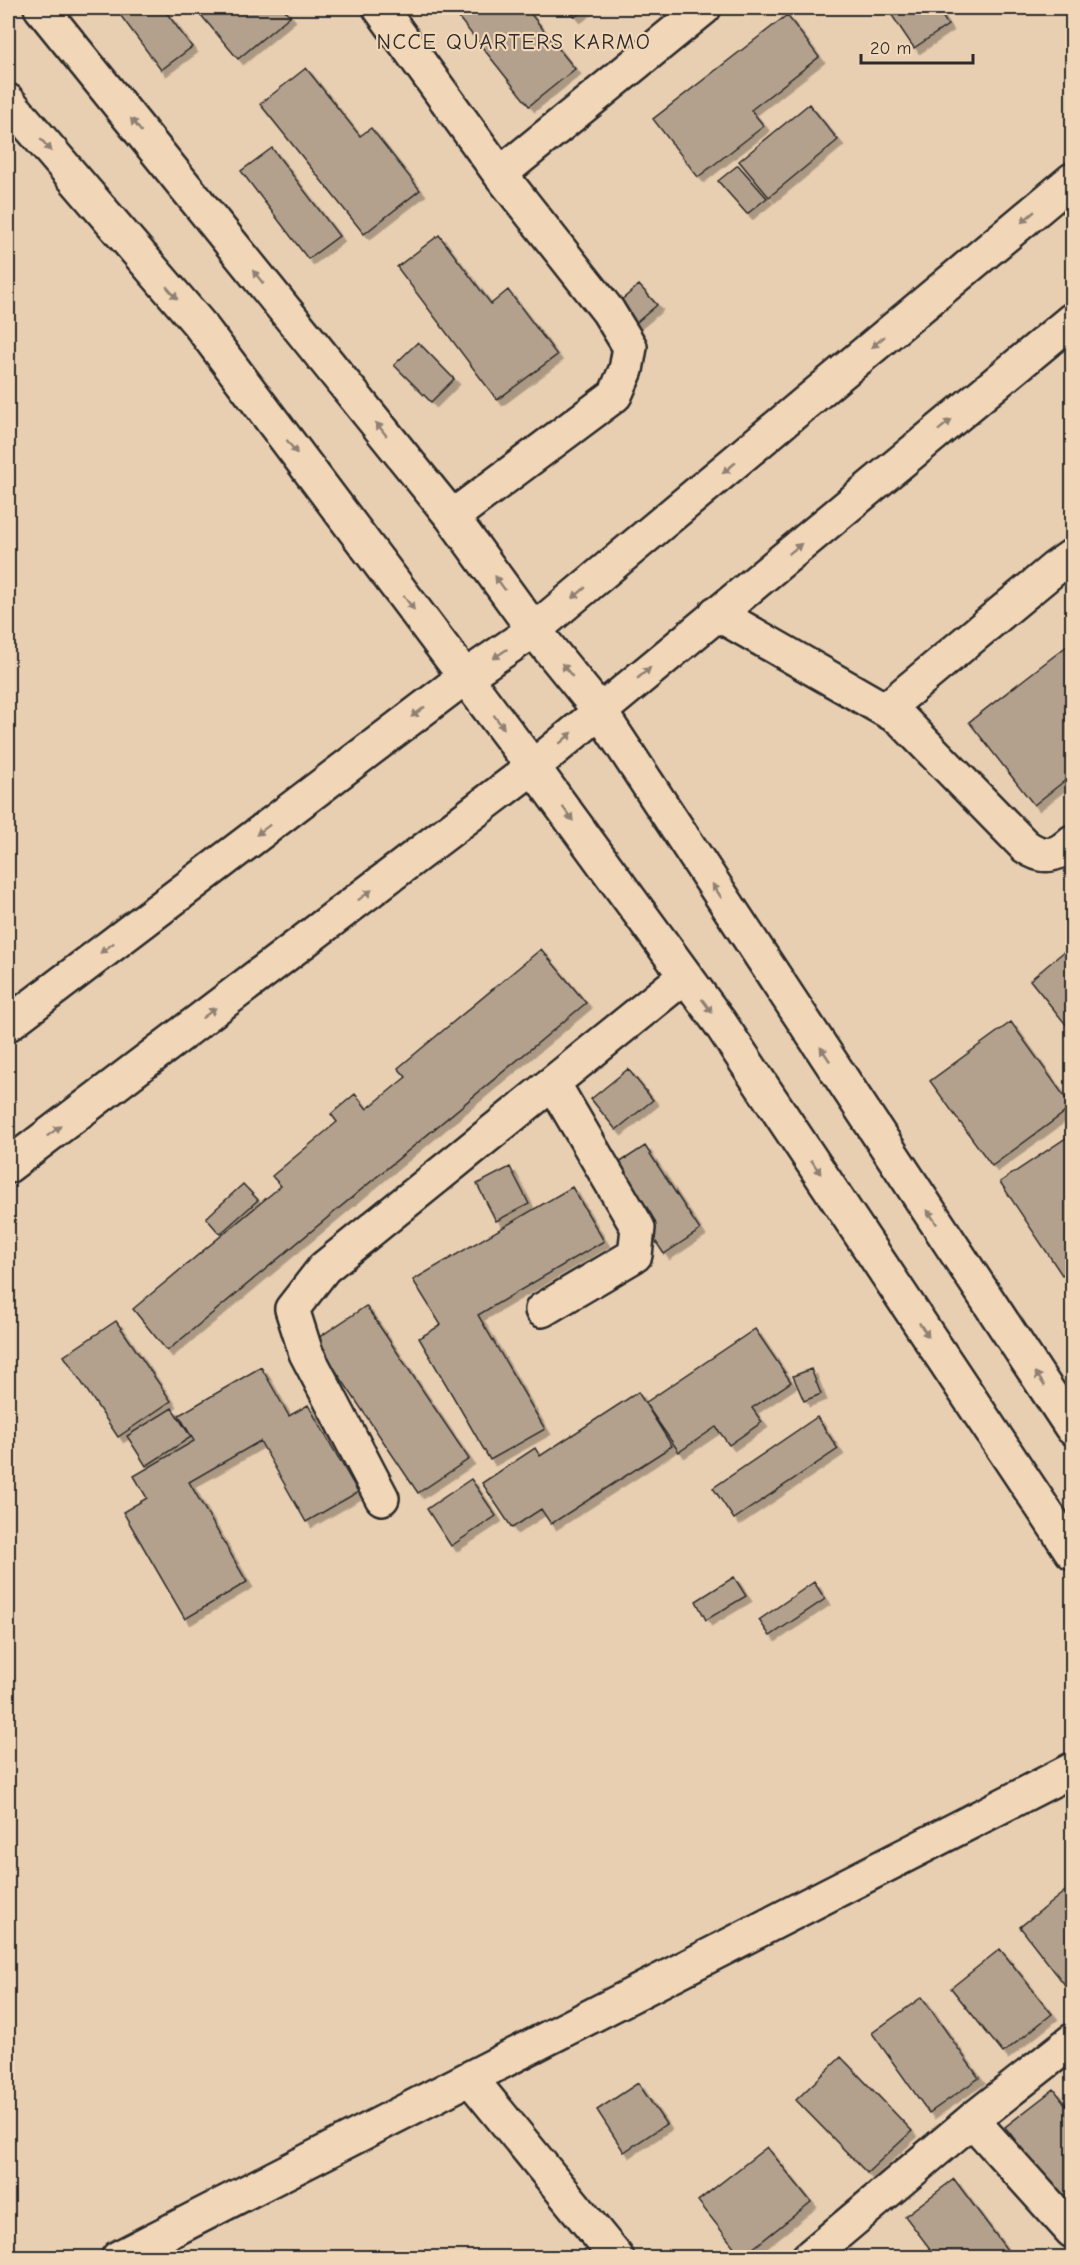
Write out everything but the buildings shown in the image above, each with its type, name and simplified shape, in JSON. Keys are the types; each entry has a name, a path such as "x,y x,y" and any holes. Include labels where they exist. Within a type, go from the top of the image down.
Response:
{"street":[{"path":"41,8 452,517 534,630 599,710 1072,1428"},
{"path":"380,8 500,174 609,310 630,347 626,370 615,395 452,517"},
{"path":"500,174 704,8"},
{"path":"8,101 200,325 533,767 686,976 1072,1552"},
{"path":"8,1024 465,677 534,630 1072,180"},
{"path":"8,1166 533,767 1072,320"},
{"path":"886,709 1054,568 1072,556"},
{"path":"716,613 901,719 1025,846 1037,855 1051,856 1072,842"},
{"path":"382,1498 306,1353 292,1309 324,1268 686,976"},
{"path":"542,1310 635,1255 638,1228 553,1083"},
{"path":"118,2258 1072,1770"},
{"path":"808,2258 972,2120 1072,2041"},
{"path":"470,2078 617,2258"},
{"path":"972,2120 1072,2231"}],"district":[{"name":"NCCE QUARTERS KARMO","path":"514,41"}]}
